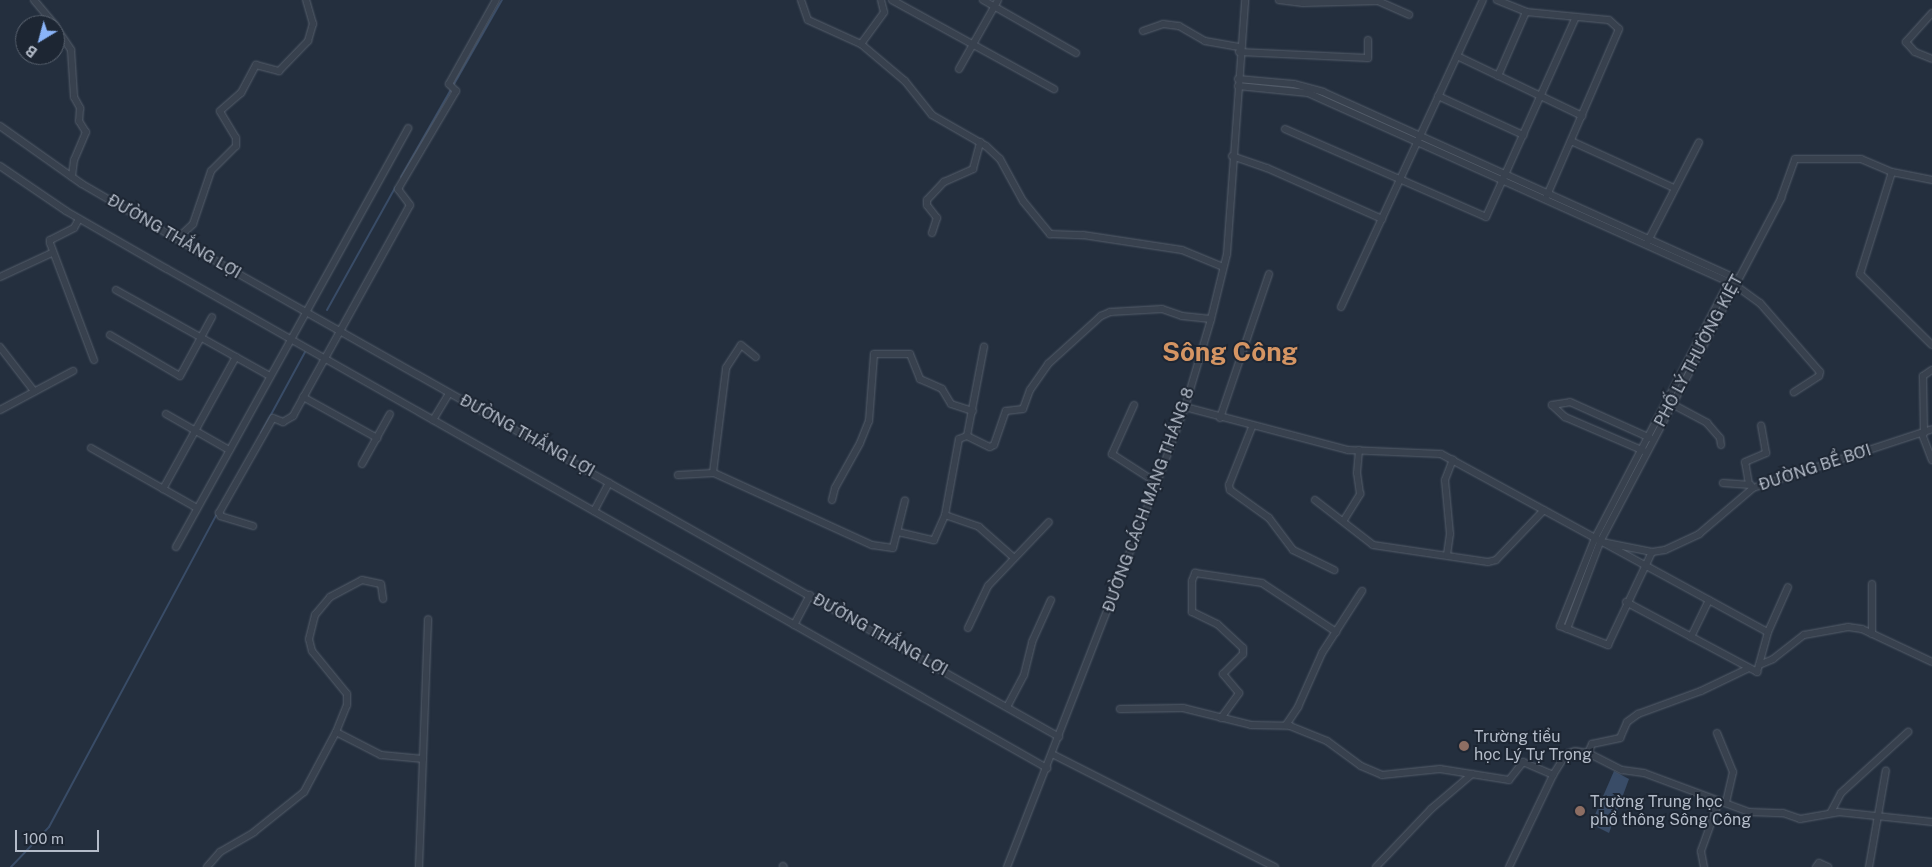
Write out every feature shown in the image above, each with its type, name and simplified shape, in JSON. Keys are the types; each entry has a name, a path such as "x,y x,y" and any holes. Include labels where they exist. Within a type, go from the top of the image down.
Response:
{"street":[{"path":"34,0 47,15"},
{"path":"177,239 196,218 211,171 236,146 236,138 220,111 241,93 256,65 279,71 308,41 313,24 306,0"},
{"path":"253,526 221,516 219,513 272,418 283,422 293,416 410,205 398,189 496,0"},
{"path":"801,0 805,16 810,22 861,44 904,81 932,115 980,142 1005,164 1023,201 1050,234 1083,235 1182,250 1223,267"},
{"path":"861,44 884,12 881,0"},
{"path":"892,0 1054,90"},
{"path":"983,0 996,3 1076,53"},
{"name":"ĐƯỜNG CÁCH MẠNG THÁNG 8","path":"1007,867 1157,483 1185,407 1211,319 1223,267 1245,0"},
{"path":"1280,0 1303,3 1378,1 1409,15"},
{"path":"1341,307 1483,0"},
{"path":"1497,0 1526,12 1610,20 1620,29 1547,196"},
{"path":"959,69 996,3"},
{"path":"1498,76 1526,12"},
{"path":"1932,13 1906,42 1915,52 1932,59"},
{"path":"1285,129 1400,179 1482,218 1488,215 1576,17"},
{"path":"1143,31 1163,24 1179,26 1205,41 1240,49 1368,58 1368,40"},
{"path":"65,41 71,50 74,97 80,108 79,121 86,132 74,160 72,177"},
{"path":"1457,56 1582,116"},
{"path":"1238,82 1303,92 1381,121 1733,280 1760,303 1820,372 1819,376 1794,392"},
{"path":"1438,96 1523,135"},
{"name":"ĐƯỜNG THẮNG LỢI","path":"0,126 72,177 177,239 1059,737"},
{"path":"176,547 408,128"},
{"path":"1571,141 1674,188"},
{"path":"932,233 938,218 927,205 927,200 944,182 973,169 980,142"},
{"path":"1648,242 1699,142"},
{"path":"1232,156 1267,168 1382,219"},
{"name":"PHỐ LÝ THƯỜNG KIỆT","path":"1626,602 1608,645 1564,628 1597,540 1733,280 1784,191 1795,159 1855,158 1892,172"},
{"name":"ĐƯỜNG THẮNG LỢI","path":"0,166 79,219 1047,768"},
{"path":"1932,180 1892,172 1860,274 1932,345"},
{"path":"79,219 63,236 50,240 52,253 94,360"},
{"path":"0,277 52,253"},
{"path":"1220,418 1269,274"},
{"name":"PHỐ LÝ THƯỜNG KIỆT","path":"1650,438 1672,404 1733,280"},
{"path":"116,290 270,376"},
{"path":"898,532 932,540 945,515 956,444 962,436 967,436 990,447 994,445 1008,410 1022,410 1048,364 1105,313 1162,309 1182,316 1211,319"},
{"path":"110,335 180,376 212,317"},
{"path":"713,473 726,368 741,345 756,357"},
{"path":"0,347 34,391"},
{"path":"967,436 984,347"},
{"path":"832,500 835,488 860,443 869,421 874,354 910,354 920,379 942,389 951,404 973,411"},
{"path":"163,489 236,357"},
{"path":"0,410 74,370"},
{"path":"1932,370 1923,376 1923,433 1932,460"},
{"path":"433,420 450,393"},
{"path":"304,397 377,438"},
{"path":"1643,451 1565,417 1552,405 1570,402 1650,438"},
{"path":"1672,404 1707,423 1720,438 1721,445"},
{"path":"1134,405 1112,454 1157,483"},
{"path":"1185,407 1252,427 1359,450 1426,451 1453,459 1597,540 1768,632"},
{"path":"166,414 229,450"},
{"path":"362,464 390,414"},
{"path":"1723,484 1751,486 1745,462 1766,452 1761,425"},
{"path":"1252,427 1229,485 1230,490 1269,518 1293,550 1334,570"},
{"name":"ĐƯỜNG BỂ BƠI","path":"1652,552 1665,550 1699,534 1751,486 1932,429"},
{"path":"91,448 197,508"},
{"path":"1344,520 1360,494 1357,473 1359,450"},
{"path":"1447,555 1450,534 1445,480 1453,459"},
{"path":"678,475 713,473 872,545 894,548 905,500"},
{"path":"594,511 609,483"},
{"path":"1316,500 1344,520 1364,539 1378,546 1496,560 1544,510"},
{"path":"945,515 979,527 1013,557"},
{"path":"968,628 988,586 1013,557 1049,522"},
{"path":"1597,540 1652,552 1626,602 1757,672 1768,632 1788,587"},
{"path":"1220,718 1239,693 1223,674 1243,654 1243,648 1216,624 1192,612 1192,581 1195,574 1262,583 1336,632"},
{"path":"207,867 220,852 254,832 304,792 336,732 347,705 347,694 312,651 310,626 321,605 356,582 381,584 383,599"},
{"path":"1872,584 1872,634"},
{"path":"1286,725 1336,632 1362,591"},
{"path":"794,625 810,595"},
{"path":"1008,707 1024,675 1032,642 1051,600"},
{"path":"1691,637 1709,600"},
{"path":"420,867 428,619"},
{"path":"1759,665 1773,659 1810,632 1851,627 1872,634 1932,662"},
{"path":"1588,754 1592,744 1620,738 1627,722 1638,714 1701,690 1749,668"},
{"path":"1120,709 1183,708 1251,725 1286,725 1327,741 1361,766 1382,775 1432,769 1509,780 1523,762 1553,775"},
{"path":"336,732 380,755 423,760"},
{"path":"1717,732 1733,772 1726,803"},
{"path":"1832,812 1841,792 1908,732"},
{"path":"1509,867 1553,775 1570,752 1588,754 1622,770 1644,773 1749,812 1783,813 1800,819 1832,812 1878,815 1932,822"},
{"path":"1052,754 1275,867"},
{"path":"1870,867 1886,770"},
{"path":"1376,867 1431,809 1472,774"},
{"path":"1704,867 1701,851 1719,801"},
{"path":"1816,867 1819,863 1828,867"}],"water":[{"path":"1614,771 1629,779 1609,833 1591,824"}],"waterway":[{"path":"401,177 502,0"},
{"path":"327,310 395,188"},
{"path":"261,433 305,352"},
{"path":"11,867 49,827 217,514"}],"place":[{"name":"Trường tiểu học Lý Tự Trọng","path":"1464,746"},
{"name":"Trường Trung học phổ thông Sông Công","path":"1580,811"}],"district":[{"name":"Sông Công","path":"1230,352"}]}
